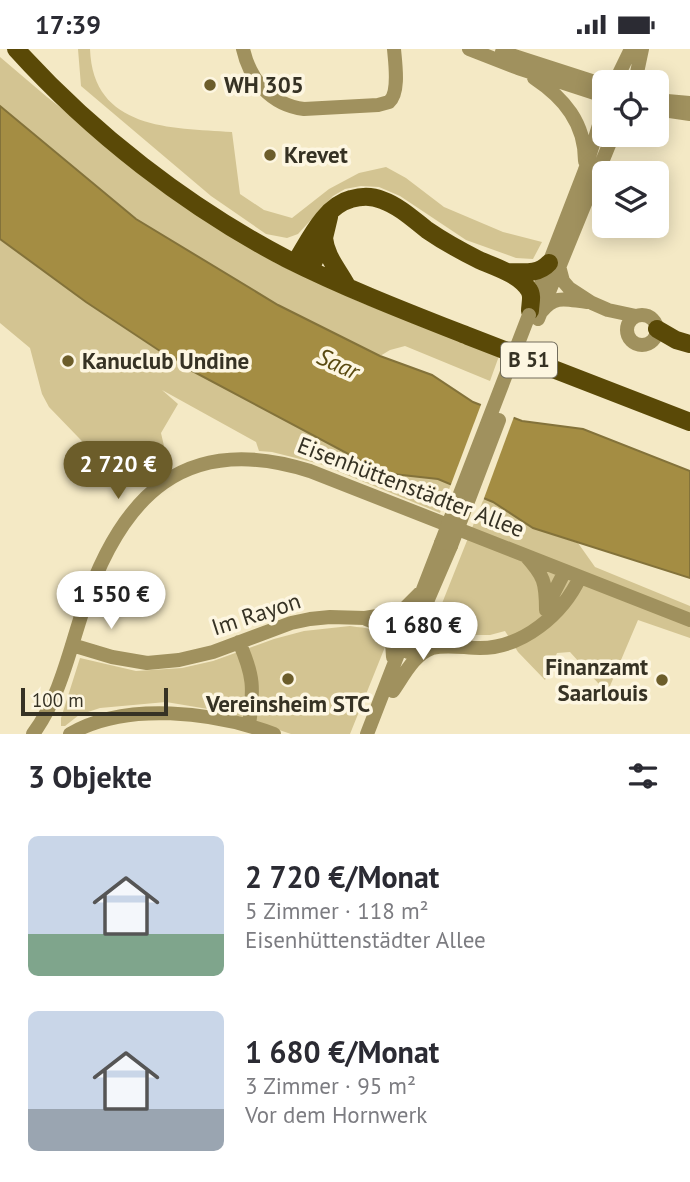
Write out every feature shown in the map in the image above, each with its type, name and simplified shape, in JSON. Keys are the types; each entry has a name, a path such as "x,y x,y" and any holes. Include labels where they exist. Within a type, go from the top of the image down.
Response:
{"main road":[{"name":"B 51","path":"16,49 51,87 142,164 204,209 303,266 412,314 690,422"},
{"path":"303,266 321,221 332,211 352,198 383,200 452,246 508,272 528,288 534,315"},
{"path":"332,211 324,238 329,258 346,286"},
{"path":"303,266 324,238"},
{"path":"508,272 535,272 554,265"},
{"path":"654,335 683,342"}],"street":[{"path":"243,49 255,79 265,91 293,108 303,109 378,106 389,102 396,82 394,49"},
{"path":"469,49 518,68 592,87"},
{"path":"494,49 592,87"},
{"path":"621,70 631,49"},
{"path":"637,70 642,49"},
{"path":"518,68 561,100 577,123 585,149 585,170"},
{"path":"669,101 690,103"},
{"path":"669,111 690,114"},
{"path":"592,147 554,265 569,288 592,303 631,321"},
{"path":"377,734 534,315 608,147"},
{"path":"534,315 554,300 592,303"},
{"path":"644,314 651,318 654,335 643,344 634,343 628,336 631,321 644,314"},
{"name":"Eisenhüttenstädter Allee","path":"33,734 51,702 98,569 129,515 161,484 204,464 224,460 245,458 299,467 690,620"},
{"path":"367,734 420,593 446,545"},
{"path":"525,555 543,579 546,610"},
{"path":"541,625 565,571"},
{"path":"393,691 422,654 432,649 483,649 514,641 541,625 569,597 580,577"},
{"name":"Im Rayon","path":"71,646 147,663 179,660 213,652 291,623 330,617 365,618 394,612 406,607 420,593"},
{"path":"365,618 379,624 393,639 394,664"},
{"path":"422,619 425,627 434,636 464,648"},
{"path":"239,642 252,681 249,725"},
{"name":"Im Rayon","path":"71,646 114,651 121,657"},
{"path":"70,734 103,719 161,713 194,715 249,725 274,734"}],"shaded area":[{"path":"78,49 90,49 94,76 105,96 120,110 161,125 232,132 240,194 264,210 292,218 329,189 359,173 386,167 406,178 444,207 503,232 542,242 533,259 516,258 466,240 400,196 379,187 361,186 345,189 333,196 298,234 287,238 266,234 211,196 81,86"},
{"path":"0,57 209,223 277,264 362,303 499,356 490,381 405,346 380,356 278,305 136,219 0,106"},
{"path":"0,239 86,302 174,361 178,356 186,361 184,366 384,473 438,478 451,484 440,513 320,464 259,451 256,442 162,390 178,404 161,433 163,452 158,461 130,478 119,477 49,407 42,394 30,348 0,323"},
{"path":"484,498 533,528 578,543 595,567 690,606 690,638 638,620 607,693 570,652 557,653 545,680 518,652 505,631 490,635 452,635 433,626"},
{"path":"350,626 376,632 385,647 350,734 291,734 226,712 166,702 100,708 79,715 61,726 61,718 80,658 136,671 182,668 213,661 304,631"}],"water":[{"name":"Saar","path":"0,106 136,219 278,305 380,356 432,375 473,402 522,421 583,429 690,471 690,578 533,528 493,502 438,479 384,473 183,366 186,361 178,357 175,361 86,302 0,239"}],"pier":[{"path":"482,402 515,414 483,501 450,487"}],"place":[{"name":"WH 305","path":"210,85"},
{"name":"Krevet","path":"270,155"},
{"name":"Kanuclub Undine","path":"68,361"},
{"name":"Vereinsheim STC","path":"288,679"},
{"name":"Finanzamt Saarlouis","path":"662,680"}]}
